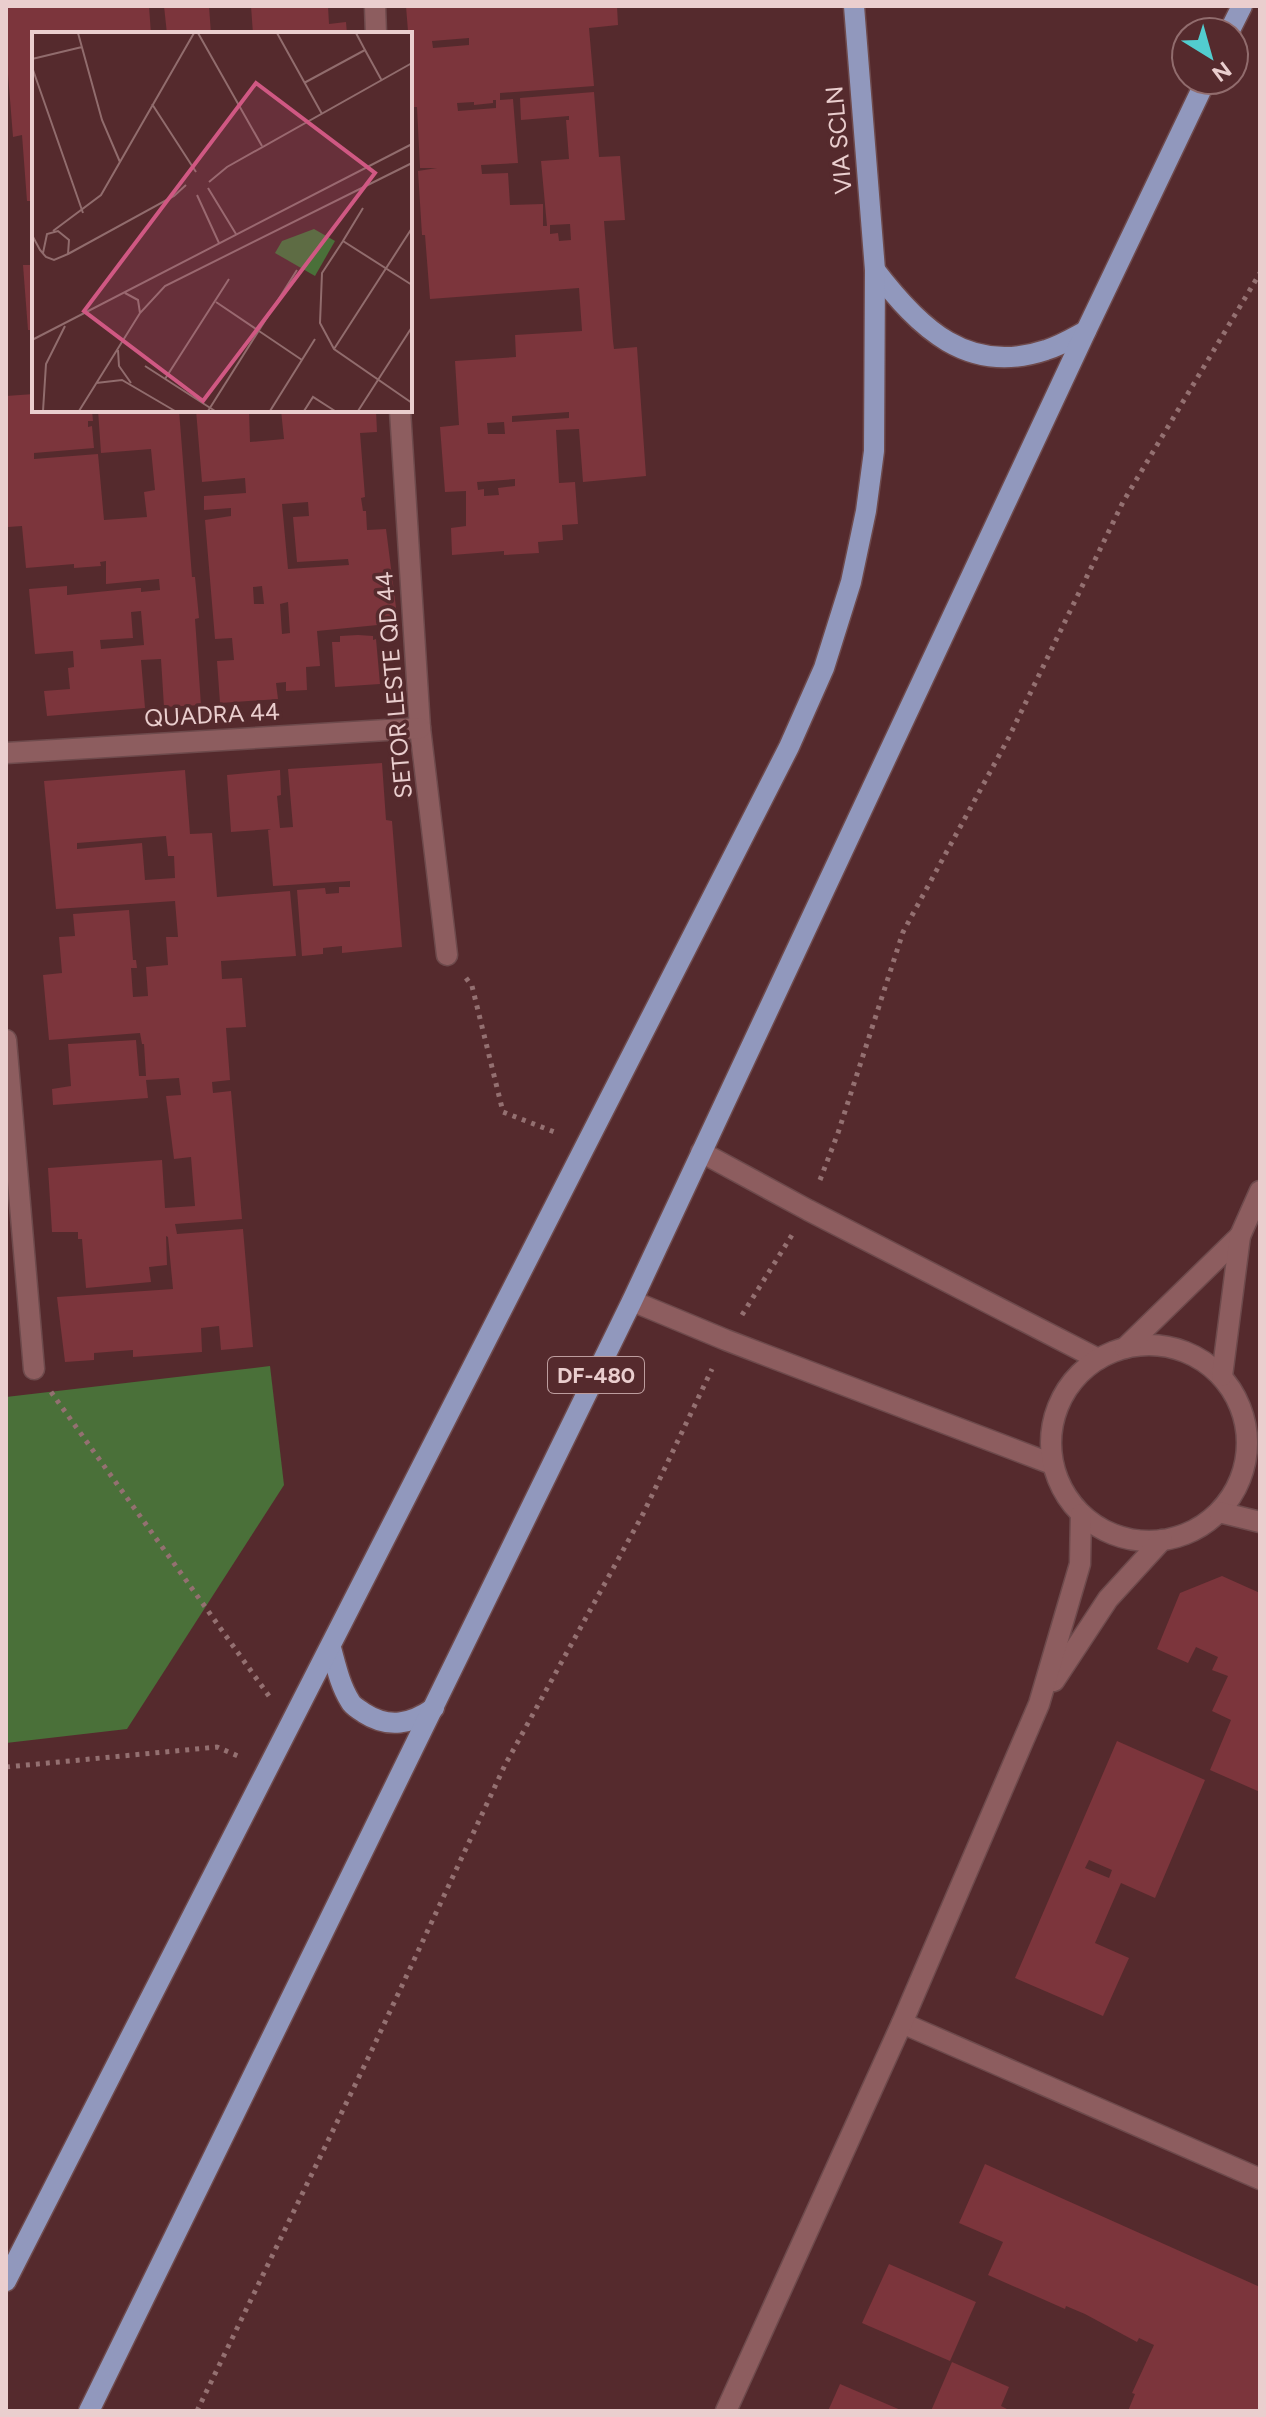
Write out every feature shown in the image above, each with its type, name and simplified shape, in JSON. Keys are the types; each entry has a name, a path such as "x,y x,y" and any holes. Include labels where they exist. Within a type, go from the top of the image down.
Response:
{"main road":[{"name":"VIA SCLN","path":"6,2281 789,747 824,668 851,582 866,511 874,451 875,270 854,6"},
{"path":"875,270 900,303 929,331 960,349 997,358 1046,351 1086,331 1198,96"},
{"name":"DF-480","path":"89,2411 632,1301 1086,331"},
{"path":"331,1648 342,1685 352,1705 371,1717 392,1725 417,1719 435,1706"}],"street":[{"path":"375,6 376,32"},
{"name":"SETOR LESTE QD 44","path":"400,412 420,728 447,955"},
{"name":"QUADRA 44","path":"6,753 420,728"},
{"path":"6,1040 34,1369"},
{"path":"701,1152 1098,1359"},
{"path":"1222,1376 1240,1236 1260,1191"},
{"path":"1125,1348 1240,1236"},
{"path":"632,1301 1052,1464"},
{"path":"1152,1345 1178,1349 1202,1360 1222,1376 1238,1401 1253,1435 1237,1487 1219,1512 1197,1528 1172,1539 1145,1541 1118,1537 1095,1526 1081,1514 1061,1488 1052,1464 1052,1424 1068,1387 1098,1359 1125,1348 1152,1345"},
{"path":"1219,1512 1260,1522"},
{"path":"726,2411 902,2023 1039,1704 1080,1564 1081,1514"},
{"path":"1039,1704 1108,1599 1162,1540"},
{"path":"902,2023 1260,2179"}],"path":[{"path":"447,955 472,986 503,1112 587,1145"},
{"path":"34,1369 290,1725"},
{"path":"6,1767 217,1747 269,1769"}],"green space":[{"path":"270,1366 284,1485 127,1729 6,1743 6,1397"}],"building":[{"path":"6,6 149,6 151,32 32,32 32,207 31,201 27,201 22,135 13,137"},
{"path":"164,6 209,6 211,32 167,32"},
{"path":"251,6 328,6 329,24 346,22 347,32 253,32"},
{"path":"406,6 617,6 618,25 589,28 594,86 500,93 500,100 513,99 518,163 481,165 482,174 508,173 510,205 543,204 543,226 547,226 541,161 569,159 566,120 569,116 521,120 520,98 594,92 599,157 620,156 625,220 604,221 613,341 614,349 637,347 646,476 583,482 579,429 556,430 559,483 575,482 578,524 562,525 563,540 538,542 539,553 504,555 504,551 452,555 451,528 466,526 466,491 445,492 440,427 459,425 455,361 516,357 515,335 582,331 579,288 430,299 418,171 437,168 420,168 417,107 414,107 412,82 412,32 408,32","holes":["469,38 469,45 433,48 432,41","496,100 496,108 458,111 457,103 493,103","570,224 571,240 559,241 558,233 550,234 550,225","569,412 569,418 512,422 512,416","504,422 505,434 488,434 487,423","515,479 515,486 498,488 499,495 484,496 484,489 478,490 477,482"]},
{"path":"23,265 32,265 32,330 28,330"},
{"path":"32,394 32,412 92,412 93,421 88,421 88,427 92,426 94,448 34,453 34,459 98,454 104,520 147,517 144,492 155,490 151,449 101,453 98,412 179,412 192,577 195,577 199,618 195,619 201,705 164,707 161,659 141,660 145,708 47,716 44,691 70,689 68,668 74,667 73,651 35,654 29,589 67,586 67,595 138,588 141,592 160,590 159,579 106,584 106,561 100,562 101,566 74,568 74,564 26,568 22,526 8,527 6,396","holes":["141,611 144,645 101,649 100,640 133,638 131,612"]},
{"path":"196,412 249,412 250,442 284,439 281,412 376,412 377,432 360,433 365,497 361,498 363,511 366,511 367,530 386,529 398,623 317,631 320,666 306,667 307,690 286,691 286,682 276,683 278,699 220,703 217,661 234,660 232,638 215,639 205,520 231,516 231,508 204,510 204,496 246,493 245,478 202,482","holes":["308,502 309,516 293,517 297,562 348,559 349,565 288,569 282,504","262,586 264,604 254,604 253,587","288,602 290,633 282,634 280,604"]},
{"path":"358,635 376,639 380,684 335,687 332,642 340,642 340,636"},
{"path":"382,763 386,820 392,821 402,947 342,953 342,946 323,948 323,954 302,956 297,890 325,888 326,894 339,893 339,887 350,887 350,881 273,886 268,830 271,829 231,832 227,775 280,770 281,795 277,796 280,828 293,827 288,769"},
{"path":"185,770 190,834 212,833 217,897 290,891 296,956 221,961 222,979 242,978 246,1027 226,1028 230,1080 212,1082 213,1093 231,1091 242,1219 175,1224 177,1234 243,1229 253,1347 221,1350 219,1326 201,1328 202,1352 133,1357 133,1350 94,1353 94,1360 65,1362 57,1297 173,1289 166,1236 167,1265 149,1267 151,1282 86,1288 82,1239 78,1239 78,1232 52,1232 48,1168 162,1160 165,1208 195,1206 191,1157 174,1159 166,1096 181,1095 179,1078 146,1080 148,1098 53,1105 52,1089 71,1086 68,1044 136,1040 139,1076 146,1076 144,1044 140,1033 49,1040 43,975 62,973 59,937 75,936 73,914 129,910 133,960 136,960 137,968 131,968 133,997 148,996 146,967 168,965 166,937 178,937 175,901 56,909 44,781","holes":["166,836 168,856 174,856 175,878 145,880 142,843 77,849 77,843"]},
{"path":"1222,1576 1260,1593 1260,1792 1210,1770 1231,1720 1212,1711 1228,1676 1212,1670 1218,1657 1196,1647 1188,1663 1157,1649 1180,1593"},
{"path":"1117,1741 1205,1780 1155,1898 1121,1883 1095,1943 1129,1958 1103,2016 1015,1978","holes":["1089,1860 1112,1870 1109,1878 1085,1868"]},
{"path":"985,2164 1260,2287 1260,2411 1128,2411 1135,2394 1132,2393 1154,2345 1139,2338 1137,2342 1085,2314 1066,2306 1065,2309 988,2275 1003,2242 959,2223"},
{"path":"889,2264 976,2302 950,2361 862,2323"},
{"path":"952,2362 1009,2387 1001,2406 1011,2411 931,2411"},
{"path":"840,2384 903,2411 828,2411"}]}
